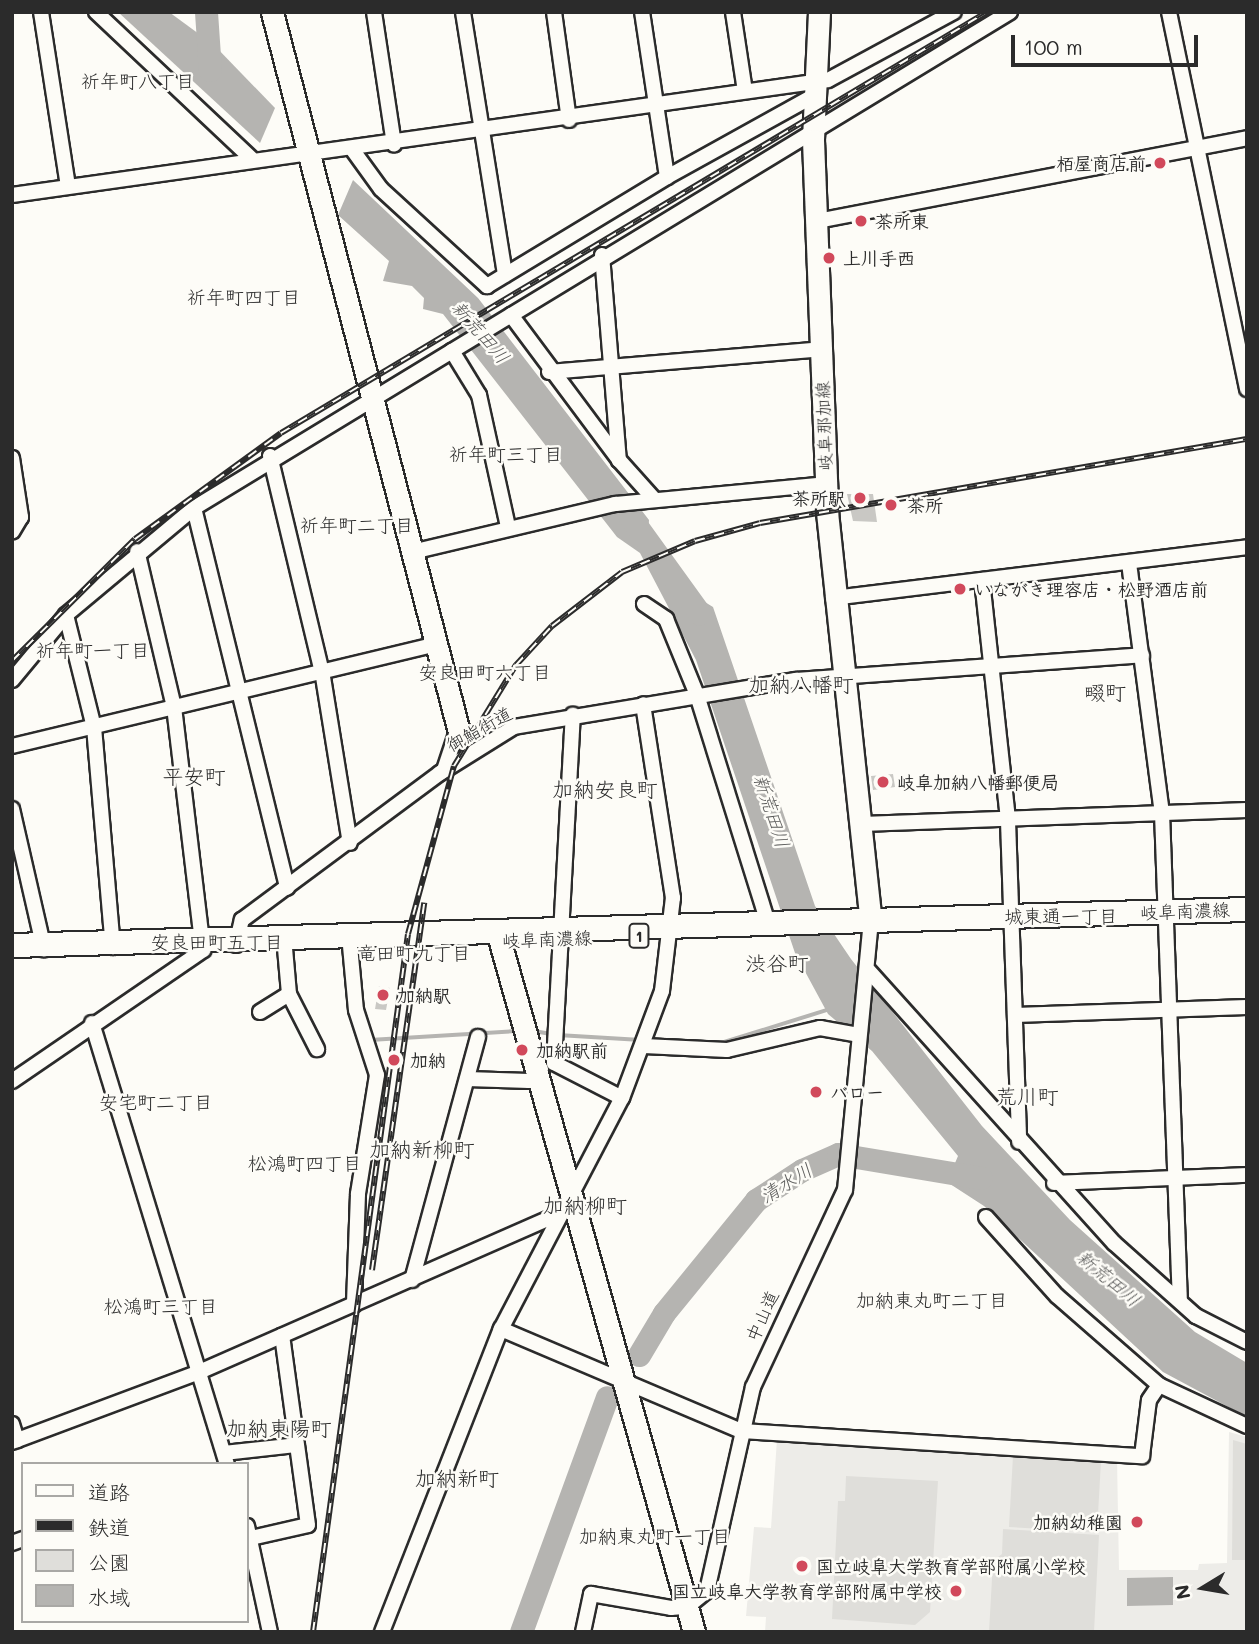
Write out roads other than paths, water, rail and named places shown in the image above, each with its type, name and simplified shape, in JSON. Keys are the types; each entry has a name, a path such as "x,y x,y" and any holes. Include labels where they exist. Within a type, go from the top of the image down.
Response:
{"main road":[{"name":"岐阜南濃線","path":"12,945 44,949 204,945 1247,909"},
{"name":"岐阜南濃線","path":"236,944 285,948 350,940"},
{"name":"岐阜南濃線","path":"12,955 44,949"}],"street":[{"path":"41,12 68,186"},
{"path":"96,12 251,158"},
{"path":"272,12 306,152 458,728 444,770"},
{"path":"374,12 394,145"},
{"path":"463,12 505,275"},
{"path":"554,12 569,120"},
{"path":"642,12 667,177"},
{"path":"733,12 745,91"},
{"name":"岐阜那加線","path":"819,12 814,126 826,484 833,598 872,922"},
{"path":"352,149 381,189 487,286 815,88 954,12"},
{"path":"12,680 66,615 137,551 270,456 452,351 601,255 814,126 1010,12"},
{"path":"1170,12 1243,349 1247,389"},
{"path":"12,195 251,158 394,145 483,133 745,91 815,88"},
{"path":"817,221 1247,138"},
{"path":"601,255 618,460"},
{"path":"508,317 650,500"},
{"path":"549,372 821,349"},
{"path":"452,351 479,396 508,527"},
{"path":"270,456 322,672 350,843"},
{"path":"12,532 21,517 13,464"},
{"path":"412,552 572,511 650,500 826,484"},
{"path":"194,508 287,888"},
{"path":"833,598 1247,547"},
{"path":"12,1081 204,945 174,707 137,551"},
{"path":"1129,563 1162,813 1180,1301"},
{"path":"982,580 988,664 1008,821 1019,1142"},
{"path":"644,604 666,620 699,694 774,924"},
{"path":"66,615 94,727 113,947"},
{"path":"12,746 436,644"},
{"path":"842,675 1142,655"},
{"name":"御鮨街道","path":"236,944 242,920 350,843 444,770 514,727 699,694 842,675"},
{"path":"382,1632 501,1329 622,1098 646,1041 674,929 643,704"},
{"path":"467,1079 529,1081 546,1067 555,1035 573,715"},
{"path":"12,809 44,949"},
{"path":"862,824 1008,821 1247,810"},
{"name":"中山道","path":"687,1607 707,1591 741,1431 782,1313 837,1212 848,1163 858,1035 869,971 872,922"},
{"path":"498,936 524,1031 546,1067 568,1203 624,1381 694,1632"},
{"path":"350,940 356,1010 377,1075 358,1194 354,1305"},
{"path":"285,948 289,994 317,1049"},
{"path":"869,971 1054,1183 1180,1301 1247,1342"},
{"path":"260,1012 289,994"},
{"path":"1015,1015 1247,1007"},
{"path":"92,1023 226,1459 296,1445"},
{"path":"646,1041 727,1050 820,1027 858,1035"},
{"path":"412,1280 478,1037"},
{"path":"546,1067 622,1098"},
{"path":"1054,1183 1247,1175"},
{"path":"12,1424 15,1441 199,1372 412,1280 568,1203"},
{"path":"986,1217 1058,1296 1159,1385 1247,1426"},
{"path":"501,1329 741,1431 1142,1456 1149,1400 1159,1385"},
{"path":"270,1632 249,1532 308,1525 282,1336"},
{"path":"583,1632 591,1594 687,1607"}],"water":[{"path":"118,12 169,12 214,45 275,108 260,143"},
{"path":"353,180 478,298 649,520 647,551 659,574 713,607 815,906 851,959 982,1126 1070,1220 1195,1332 1247,1363 1247,1417 1163,1372 984,1206 947,1182 958,1156 872,1051 828,1014 795,953 696,660 640,553 617,537 443,314 423,309 424,298 412,286 383,281 389,261 338,215"},
{"path":"1173,1577 1173,1605 1127,1606 1127,1578"}],"waterway":[{"path":"206,12 210,70"},
{"name":"新荒田川","path":"628,514 700,614"},
{"path":"718,1044 827,1010"},
{"path":"370,1040 516,1031"},
{"path":"534,1031 551,1034"},
{"path":"558,1035 641,1040"},
{"path":"655,1040 679,1041"},
{"name":"清水川","path":"639,1355 664,1313 756,1200 802,1170 838,1154 981,1178"},
{"name":"清水川","path":"521,1632 607,1397"}],"railway":[{"path":"12,661 135,539 281,433 987,12"},
{"path":"313,1632 408,934 454,766 516,665 552,626 622,572 695,541 760,523 1247,439"},
{"path":"372,1270 424,903"}],"place":[{"name":"栢屋商店前","path":"1160,163"},
{"name":"茶所東","path":"861,221"},
{"name":"上川手西","path":"829,258"},
{"name":"茶所駅","path":"860,498"},
{"name":"茶所","path":"891,505"},
{"name":"いながき理容店・松野酒店前","path":"960,589"},
{"name":"岐阜加納八幡郵便局","path":"883,782"},
{"name":"加納駅","path":"383,995"},
{"name":"加納駅前","path":"522,1050"},
{"name":"加納","path":"394,1060"},
{"name":"バロー","path":"816,1092"},
{"name":"加納幼稚園","path":"1137,1522"},
{"name":"国立岐阜大学教育学部附属小学校","path":"802,1566"},
{"name":"国立岐阜大学教育学部附属中学校","path":"956,1591"}],"district":[{"name":"祈年町八丁目","path":"138,81"},
{"name":"祈年町四丁目","path":"244,297"},
{"name":"祈年町三丁目","path":"506,454"},
{"name":"祈年町二丁目","path":"357,525"},
{"name":"祈年町一丁目","path":"93,650"},
{"name":"安良田町六丁目","path":"485,672"},
{"name":"加納八幡町","path":"801,684"},
{"name":"畷町","path":"1105,692"},
{"name":"平安町","path":"194,776"},
{"name":"加納安良町","path":"605,789"},
{"name":"城東通一丁目","path":"1061,916"},
{"name":"安良田町五丁目","path":"217,942"},
{"name":"竜田町九丁目","path":"414,953"},
{"name":"渋谷町","path":"777,963"},
{"name":"荒川町","path":"1027,1096"},
{"name":"安宅町二丁目","path":"156,1102"},
{"name":"加納新柳町","path":"422,1149"},
{"name":"松鴻町四丁目","path":"305,1163"},
{"name":"加納柳町","path":"585,1205"},
{"name":"加納東丸町二丁目","path":"932,1300"},
{"name":"松鴻町三丁目","path":"161,1306"},
{"name":"加納東陽町","path":"279,1428"},
{"name":"加納新町","path":"457,1478"},
{"name":"加納東丸町一丁目","path":"655,1536"}]}
